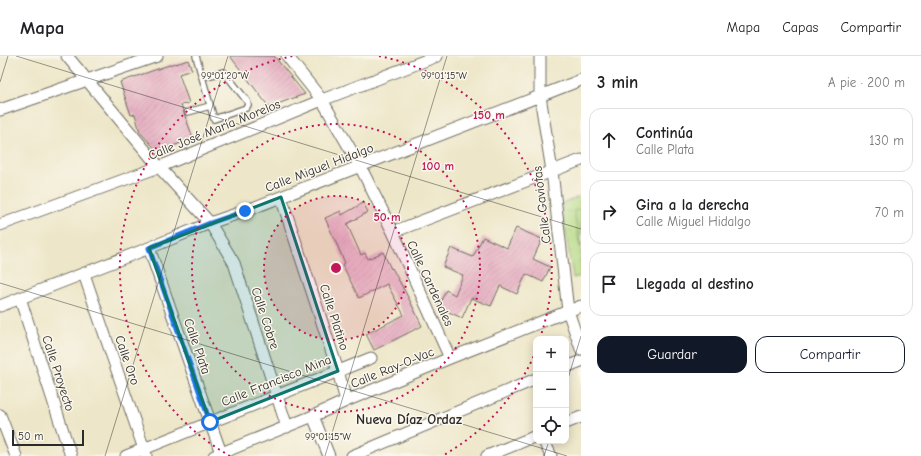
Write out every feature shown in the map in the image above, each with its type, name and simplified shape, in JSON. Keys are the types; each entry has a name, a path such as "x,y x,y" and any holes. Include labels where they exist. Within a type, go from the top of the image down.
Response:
{"street":[{"name":"Calle Cobre","path":"67,56 159,167 210,223 234,263 287,427"},
{"path":"0,110 157,56"},
{"name":"Calle Cardenales","path":"287,56 322,100 360,166 450,358"},
{"name":"Calle José María Morelos","path":"0,225 159,167 322,100 437,56"},
{"name":"Calle Gaviotas","path":"540,56 540,96 552,171 568,311 581,349"},
{"name":"Calle Miguel Hidalgo","path":"0,306 210,223 281,197 581,80"},
{"path":"392,232 581,160"},
{"name":"Calle Platino","path":"281,197 338,371 346,401"},
{"name":"Calle Plata","path":"149,248 210,422 218,455"},
{"name":"Calle Oro","path":"84,274 145,452"},
{"name":"Calle Proyecto","path":"20,298 71,456"},
{"name":"Calle Ray-O-Vac","path":"218,455 450,358 581,306"},
{"name":"Calle Francisco Mina","path":"126,456 145,452 210,422 371,358"},
{"path":"569,366 581,361"},
{"path":"352,456 533,380"},
{"path":"0,415 16,456"},
{"path":"313,416 329,456"},
{"path":"569,422 581,417"},
{"path":"487,456 513,451 533,438"},
{"path":"545,444 551,456"}],"lane":[{"path":"196,56 214,120 246,108 248,105 247,101 224,72 202,77"},
{"path":"188,112 210,106"}],"highlighted area":[{"path":"281,197 338,371 210,422 149,248"}],"green space":[{"path":"581,196 581,276 573,278 561,204"},
{"path":"581,209 581,247 580,247 574,210"}],"building":[{"path":"230,56 274,56 305,94 269,107"},
{"path":"188,60 192,70 179,74 189,103 181,105 193,138 158,152 140,132 135,114 131,115 120,82"},
{"path":"363,203 368,212 347,224 361,255 365,253 368,259 383,252 422,326 374,350 366,334 404,315 387,284 359,298 342,264 345,263 325,218 341,211 342,215"},
{"path":"516,228 542,239 533,259 550,267 543,282 526,274 517,294 500,286 491,306 471,298 462,318 438,307 446,290 455,295 463,275 443,267 451,248 473,257 483,237 507,248"}],"district":[{"name":"Nueva Díaz Ordaz","path":"409,419"}],"route":[{"path":"210,422 149,248 210,223 245,211"}]}
